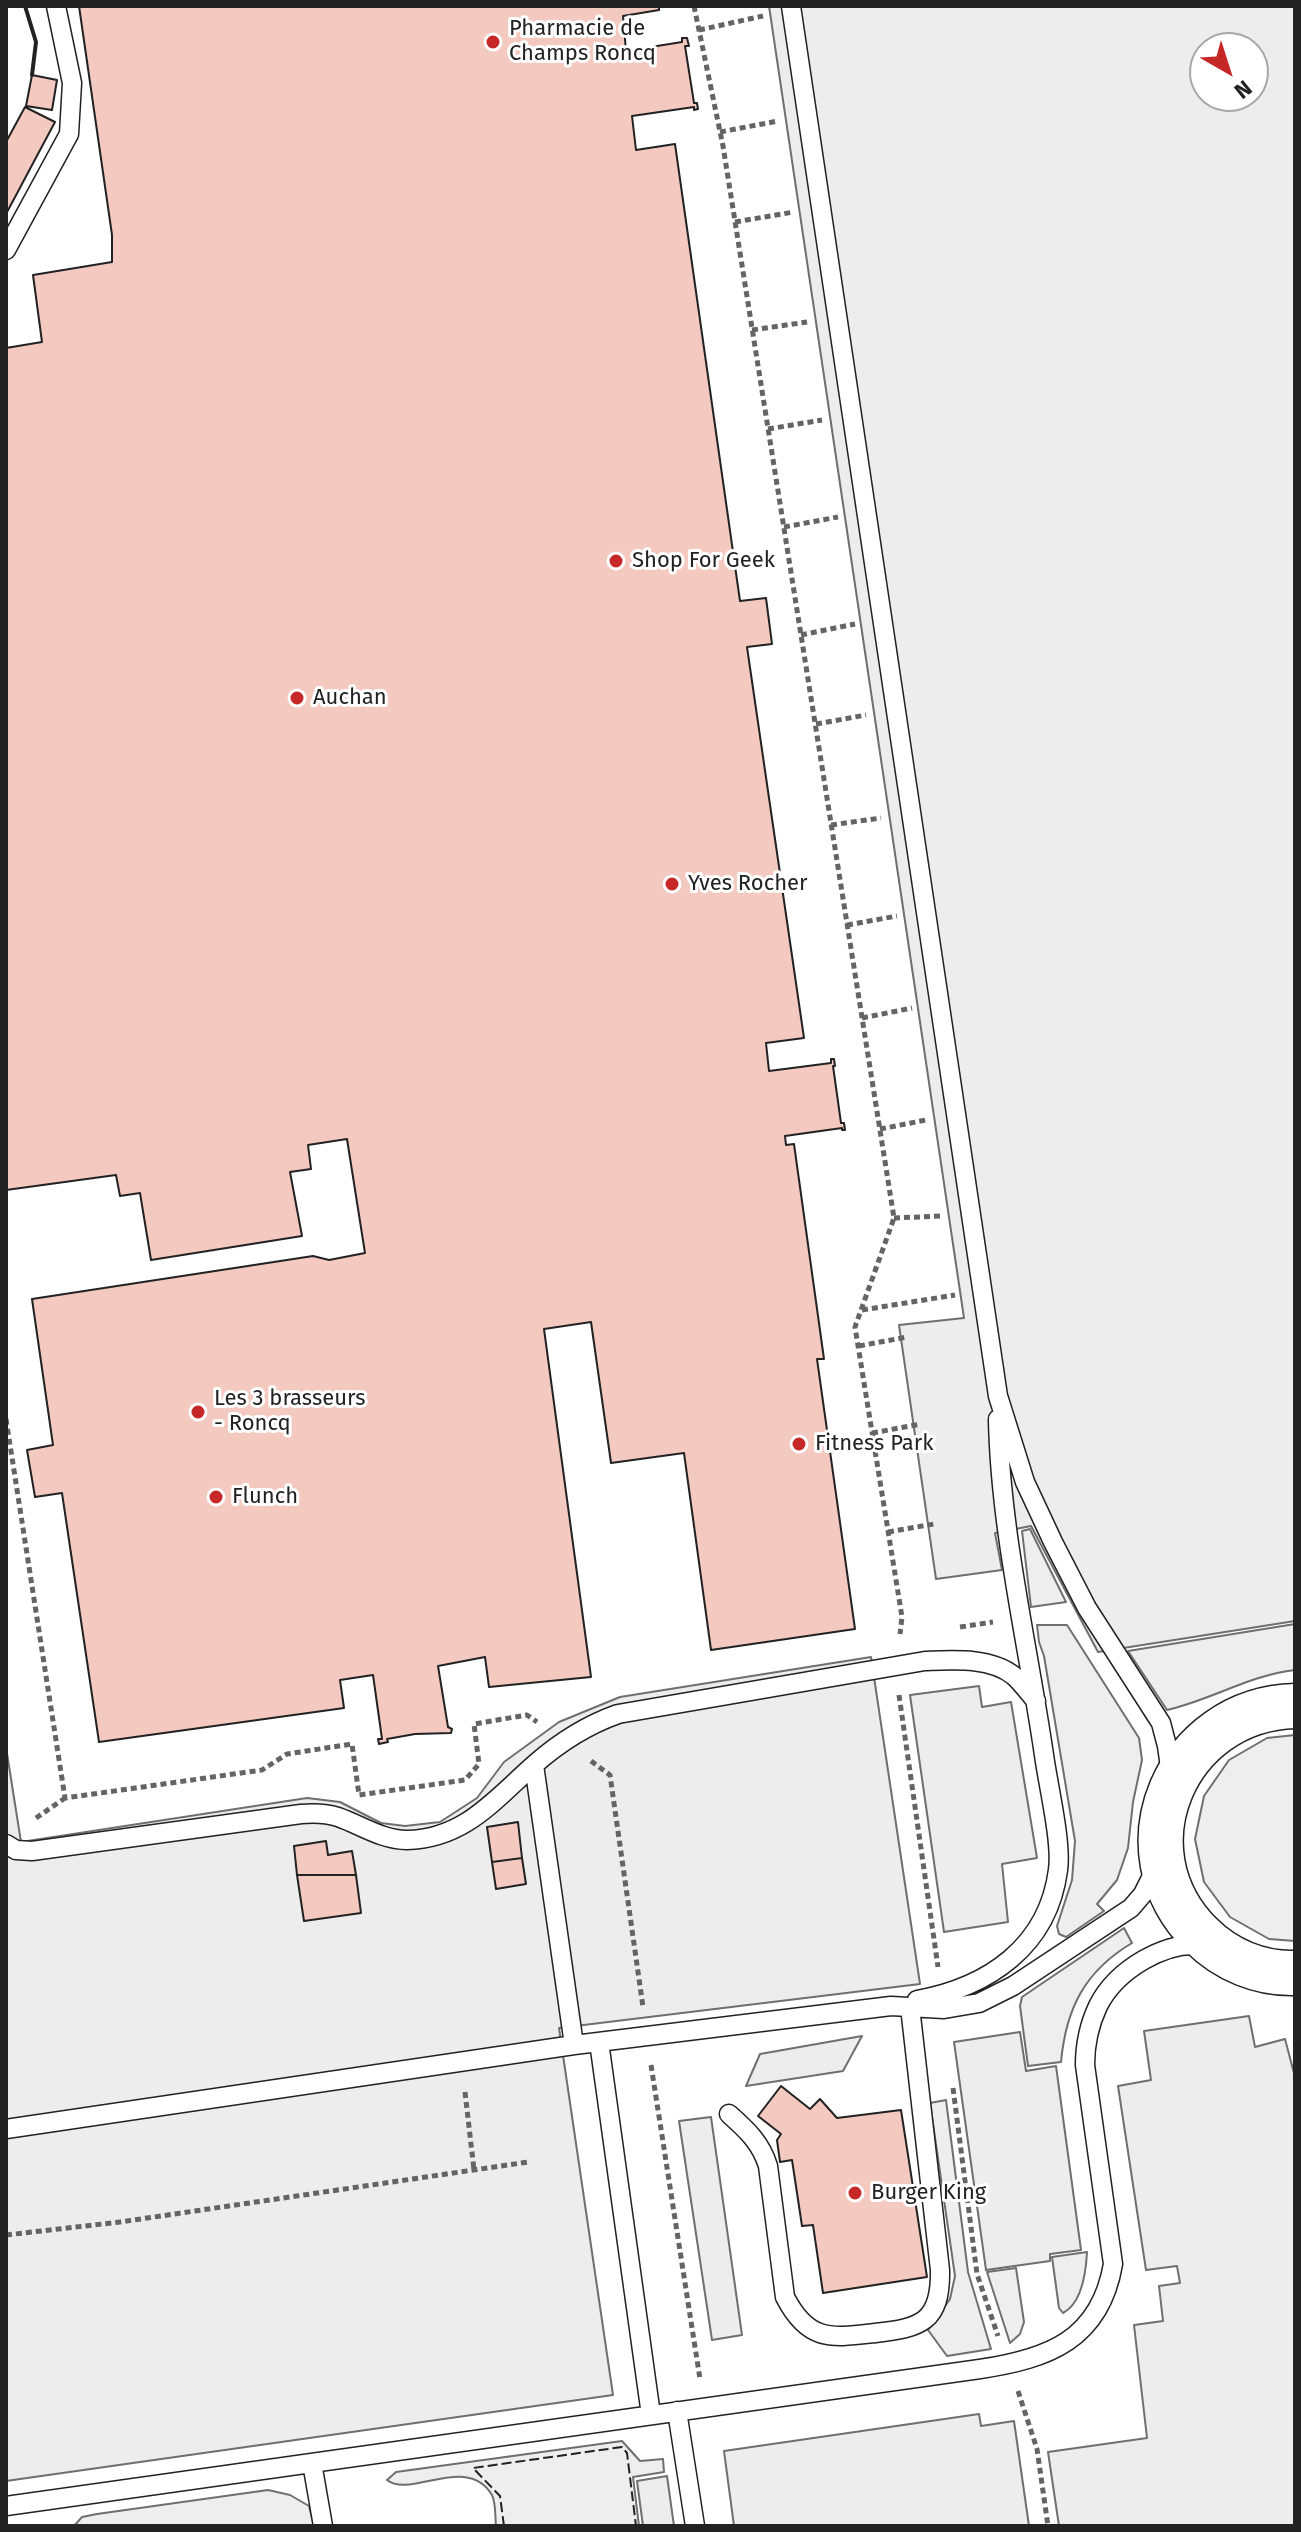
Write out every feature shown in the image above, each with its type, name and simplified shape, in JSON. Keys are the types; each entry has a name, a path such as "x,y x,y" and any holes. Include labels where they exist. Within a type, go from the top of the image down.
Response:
{"street":[{"path":"1288,1978 1243,1963 1215,1947 1182,1912 1171,1891 1162,1856 1162,1820 1173,1785 1191,1755 1217,1731 1248,1714 1295,1706"}],"lane":[{"path":"6,250 69,134 72,83 56,6"},
{"path":"6,2129 574,2045 900,2006 942,1996 984,1979 1019,1951 1033,1934 1054,1888 1058,1868 1057,1845 1003,1495 998,1396 792,8"},
{"path":"998,1396 1025,1482 1053,1542 1087,1608 1161,1723 1173,1785"},
{"path":"6,1844 16,1850 32,1851 312,1813 337,1817 389,1838 423,1838 460,1827 477,1817 563,1741 592,1723 618,1714 895,1666 973,1661 1013,1675 1036,1701"},
{"path":"534,1765 574,2045"},
{"path":"900,2006 962,2007 979,2003 1013,1986 1131,1908 1143,1894 1162,1856"},
{"path":"6,2506 1009,2365 1060,2348 1095,2312 1113,2264 1085,2065 1088,2033 1099,2004 1127,1973 1155,1954 1196,1944 1215,1947"},
{"path":"729,2114 763,2149 768,2166 785,2297 794,2314 822,2335 837,2338 908,2329 920,2323 936,2304 940,2270 900,2006"},
{"path":"599,2042 651,2415"},
{"path":"677,2411 695,2526"},
{"path":"312,2463 323,2526"}],"path":[{"path":"694,6 735,222 894,1218 855,1327 902,1617 895,1666 942,1996"},
{"path":"699,30 792,8"},
{"path":"720,132 807,116"},
{"path":"735,222 821,208"},
{"path":"752,330 838,317"},
{"path":"768,429 852,415"},
{"path":"784,527 867,512"},
{"path":"801,635 882,619"},
{"path":"816,724 896,709"},
{"path":"831,825 912,813"},
{"path":"847,925 926,911"},
{"path":"862,1018 939,1003"},
{"path":"880,1129 956,1114"},
{"path":"894,1218 971,1214"},
{"path":"862,1310 982,1290"},
{"path":"859,1346 907,1337"},
{"path":"6,1419 65,1798 262,1770 287,1754 352,1744 359,1795 465,1780 479,1764 474,1724 527,1715 610,1775 705,2408"},
{"path":"872,1433 921,1424"},
{"path":"888,1532 934,1524"},
{"path":"462,2062 474,2170"},
{"path":"953,2087 977,2274 1037,2449 1048,2526"},
{"path":"6,2235 120,2222 528,2162"},
{"path":"1005,2399 1020,2397"}],"shaded area":[{"path":"769,6 1295,6 1295,1621 1098,1652 1031,1526 995,1533 1002,1570 936,1579 899,1325 964,1318"},
{"path":"1030,1529 1066,1602 1031,1607 1022,1531"},
{"path":"1295,1624 1295,1670 1262,1677 1167,1710 1128,1651"},
{"path":"1037,1625 1067,1625 1139,1738 1142,1760 1128,1848 1117,1880 1097,1904 1104,1911 1066,1937 1059,1934 1057,1926 1072,1880 1075,1841"},
{"path":"871,1657 920,1984 559,2028 613,2395 6,2481 6,1747 21,1842 307,1798 340,1802 381,1823 405,1826 440,1822 477,1798 504,1762 559,1722 620,1697"},
{"path":"979,1686 982,1707 1011,1702 1037,1858 1002,1864 1008,1922 944,1932 910,1695"},
{"path":"1295,1735 1295,1941 1269,1939 1230,1917 1204,1882 1195,1839 1204,1796 1229,1760 1267,1738"},
{"path":"1124,1928 1132,1943 1102,1966 1081,1993 1068,2025 1061,2062 1028,2066 1020,2006 1022,1997"},
{"path":"1249,2016 1255,2047 1285,2039 1295,2077 1295,2526 1059,2526 1048,2452 1147,2438 1134,2325 1163,2321 1159,2286 1180,2283 1177,2266 1146,2270 1118,2086 1151,2080 1144,2031"},
{"path":"1020,2032 1026,2071 1056,2066 1081,2250 1050,2254 1050,2261 986,2270 954,2042"},
{"path":"862,2036 843,2071 746,2086 760,2054"},
{"path":"946,2100 968,2272 991,2349 947,2356 928,2330 950,2299 955,2276 930,2103"},
{"path":"711,2117 742,2335 712,2340 679,2121"},
{"path":"1087,2252 1079,2295 1063,2313 1059,2308 1052,2257"},
{"path":"1016,2268 1024,2322 1020,2334 1010,2343 987,2272"},
{"path":"979,2414 981,2426 1014,2421 1029,2526 734,2526 724,2451"},
{"path":"622,2441 640,2461 663,2459 664,2472 633,2477 639,2526 496,2526 492,2495 481,2483 454,2477 410,2484 387,2480 396,2472"},
{"path":"667,2476 674,2526 643,2526 637,2481"},
{"path":"268,2490 290,2495 309,2506 314,2526 74,2526 82,2517 97,2514"}],"building":[{"path":"79,6 659,6 659,10 623,16 626,51 682,42 682,38 687,38 689,46 685,46 694,103 697,103 698,109 694,110 694,107 632,116 636,150 675,144 740,601 766,598 772,644 747,647 804,1038 766,1043 769,1071 831,1063 834,1059 841,1123 844,1123 845,1130 785,1136 786,1145 794,1144 824,1359 817,1359 855,1629 711,1650 684,1453 611,1463 591,1322 544,1329 591,1677 489,1687 485,1657 438,1666 451,1733 415,1734 387,1739 388,1742 379,1744 378,1739 382,1739 373,1675 340,1680 344,1708 99,1742 62,1493 35,1497 27,1450 53,1445 32,1299 313,1256 329,1260 365,1253 347,1139 308,1145 311,1169 290,1172 302,1236 151,1260 140,1193 120,1196 116,1175 6,1190 6,348 42,342 33,275 112,262 112,235"},
{"path":"32,75 57,80 52,110 26,106"},
{"path":"25,107 55,122 6,214 6,142"},
{"path":"518,1822 522,1858 492,1862 487,1827"},
{"path":"326,1841 328,1855 352,1851 356,1875 297,1875 294,1846"},
{"path":"522,1858 526,1884 496,1889 492,1862"},
{"path":"297,1875 356,1875 361,1913 304,1921"},
{"name":"Burger King","path":"781,2086 810,2109 820,2099 837,2118 901,2110 927,2277 823,2293 813,2225 802,2226 792,2160 780,2162 777,2140 781,2134 758,2116"}],"fence":[{"path":"504,2526 500,2496 473,2468 622,2447 627,2453 636,2526"}],"wall":[{"path":"25,6 36,42 32,75"}],"power":[{"path":"1295,6 1295,21"}],"place":[{"name":"Pharmacie de Champs Roncq","path":"493,42"},
{"name":"Shop For Geek","path":"616,561"},
{"name":"Auchan","path":"297,698"},
{"name":"Yves Rocher","path":"672,884"},
{"name":"Les 3 brasseurs - Roncq","path":"198,1412"},
{"name":"Fitness Park","path":"799,1444"},
{"name":"Flunch","path":"216,1497"},
{"name":"Burger King","path":"855,2193"}]}
